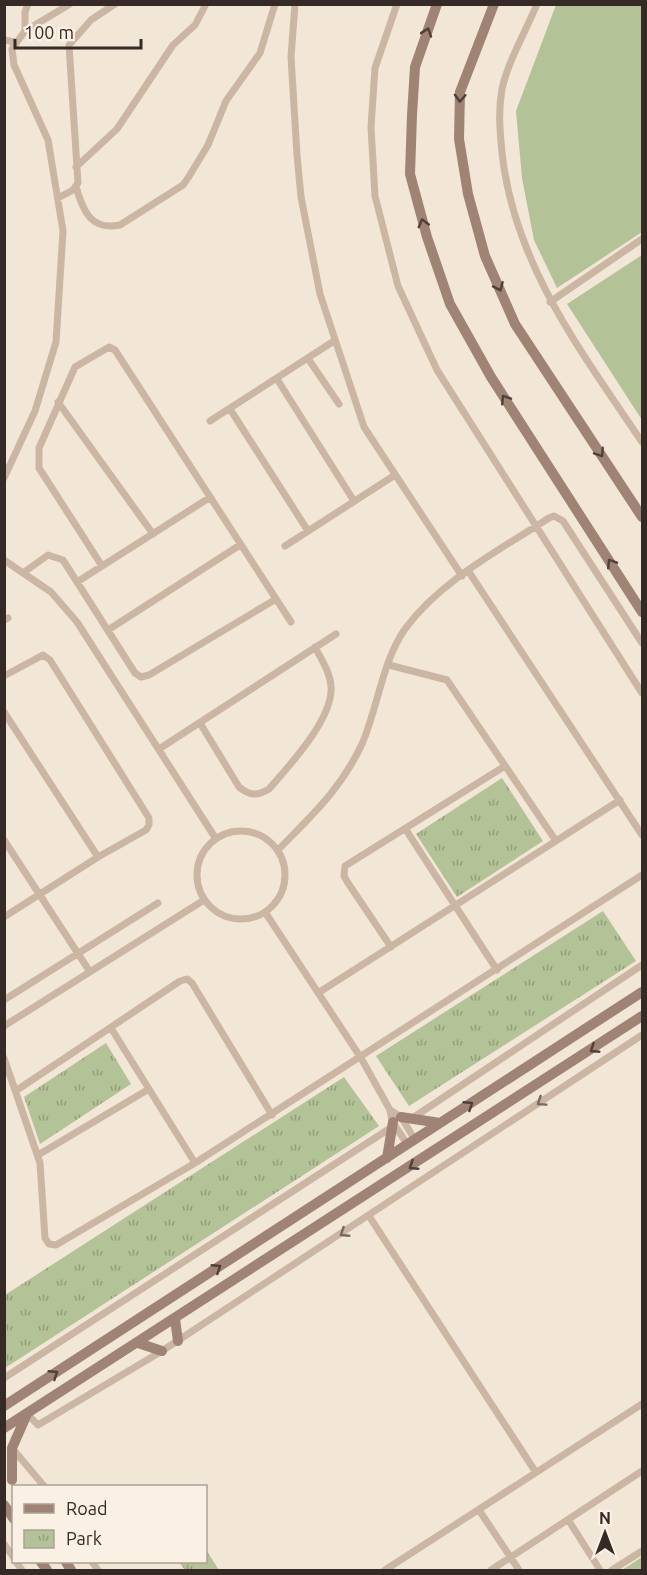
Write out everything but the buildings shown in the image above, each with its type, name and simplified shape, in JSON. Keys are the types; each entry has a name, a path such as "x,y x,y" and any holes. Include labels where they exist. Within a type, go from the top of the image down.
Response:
{"street":[{"path":"25,31 28,4"},
{"path":"4,478 36,411 56,342 63,231 48,140 14,65 12,49 25,31 70,4"},
{"path":"116,4 91,20 69,45 76,187 85,214 90,219 112,227 120,225 183,185 208,146 226,101 260,53 275,4"},
{"path":"76,167 117,129 173,45 195,25 206,4"},
{"path":"295,4 291,57 301,197 320,294 364,427 642,835"},
{"path":"398,4 375,68 371,127 375,196 395,274 437,370 642,693"},
{"path":"437,4 415,67 412,115 410,174 427,237 450,304 491,377 642,612"},
{"path":"494,4 460,92 459,139 468,194 485,256 515,324 642,517"},
{"path":"537,4 505,81 499,125 504,172 527,254 550,302 642,442"},
{"path":"4,40 15,42"},
{"path":"58,198 76,187"},
{"path":"550,302 642,240"},
{"path":"210,421 309,360 334,341"},
{"path":"102,566 39,468 39,448 75,367 99,350 109,347 115,350 291,622"},
{"path":"309,360 339,404"},
{"path":"277,380 354,501"},
{"path":"58,402 153,534"},
{"path":"230,409 308,531"},
{"path":"4,458 12,463"},
{"path":"285,546 395,475"},
{"path":"77,582 209,498"},
{"path":"278,850 337,789 362,744 389,665 406,628 432,600 465,574 536,526 554,516 563,520 642,643"},
{"path":"108,630 240,545"},
{"path":"23,573 48,555 56,555 63,560 135,673 141,677 149,675 276,599"},
{"path":"4,560 51,592 77,622 216,839"},
{"path":"159,749 336,633"},
{"path":"200,723 239,788 249,795 261,794 270,789 310,742 330,698 330,677 315,647"},
{"path":"4,676 35,657 44,655 50,660 149,818 146,830 98,857 4,917"},
{"path":"389,665 444,678 556,841"},
{"path":"4,712 98,857"},
{"path":"391,947 348,883 344,871 348,861 406,830 505,766"},
{"path":"318,993 620,800"},
{"path":"406,830 497,970"},
{"path":"242,831 268,840 278,850 284,862 286,877 283,890 276,903 265,912 239,919 226,916 204,900 197,874 206,848 216,839 228,833 242,831"},
{"path":"4,840 90,972"},
{"path":"4,1058 38,1155 45,1238 49,1244 56,1245 272,1115 642,875"},
{"path":"4,1026 204,900"},
{"path":"4,1000 79,955 158,903"},
{"path":"265,912 361,1058 395,1122 411,1142"},
{"path":"4,1378 395,1122 414,1118 642,964"},
{"path":"17,1090 180,981 187,979 192,983 272,1115"},
{"path":"4,1406 642,992"},
{"path":"4,1428 642,1016"},
{"path":"111,1028 195,1163"},
{"path":"27,1414 38,1425 162,1351 642,1035"},
{"path":"38,1155 149,1089"},
{"path":"414,1118 440,1123"},
{"path":"387,1158 395,1122"},
{"path":"369,1216 535,1471"},
{"path":"175,1319 178,1341"},
{"path":"138,1342 162,1351"},
{"path":"385,1570 642,1404"},
{"path":"14,1483 12,1448 27,1414"},
{"path":"12,1448 43,1485"},
{"path":"4,1469 14,1483"},
{"path":"491,1570 642,1471"},
{"path":"479,1510 519,1570"},
{"path":"569,1521 600,1570"},
{"path":"612,1570 642,1551"}],"green space":[{"path":"556,5 642,5 642,232 557,288 534,240 522,178 516,111"},
{"path":"642,255 642,420 567,304"},
{"path":"502,778 543,841 457,897 416,834"},
{"path":"603,911 636,961 409,1106 376,1056"},
{"path":"106,1043 131,1084 40,1144 24,1097"},
{"path":"344,1077 379,1126 5,1368 5,1295"},
{"path":"207,1552 219,1570 185,1570 180,1563 207,1563"},
{"path":"642,1557 642,1570 622,1570"}]}
